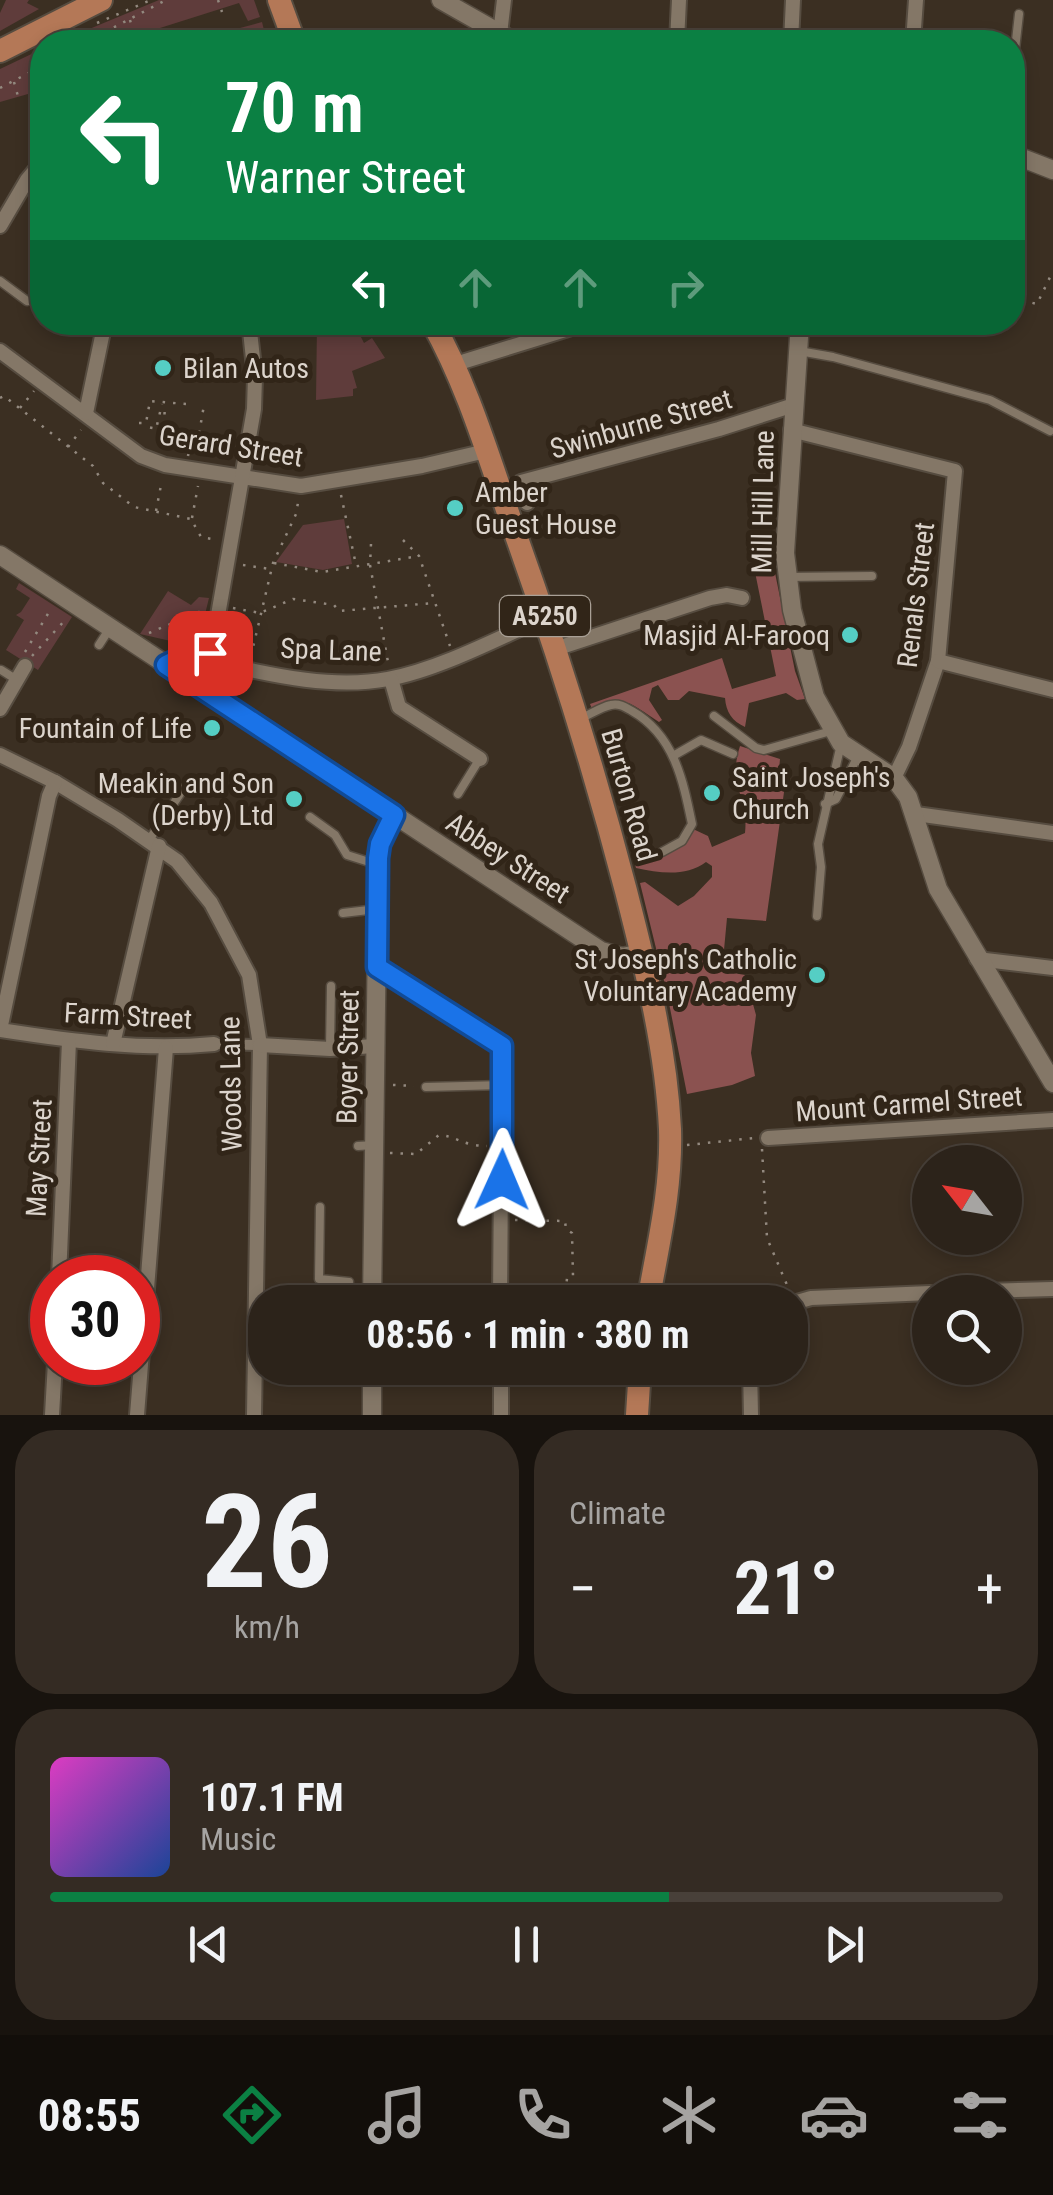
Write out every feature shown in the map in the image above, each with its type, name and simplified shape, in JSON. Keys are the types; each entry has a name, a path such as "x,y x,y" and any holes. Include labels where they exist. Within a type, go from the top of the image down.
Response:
{"main road":[{"path":"40,30 101,0"},
{"path":"278,0 289,30"},
{"path":"296,30 300,0"},
{"path":"0,50 30,35"},
{"name":"Burton Road","path":"438,335 456,372 546,618 612,838 655,1005 670,1143 667,1192 651,1285"},
{"path":"637,1415 639,1385"}],"street":[{"path":"441,0 493,30"},
{"path":"504,0 506,30"},
{"path":"678,30 679,0"},
{"path":"792,30 793,0"},
{"path":"914,30 916,0"},
{"path":"1025,159 1053,170"},
{"path":"0,226 30,176"},
{"path":"89,415 103,335"},
{"path":"210,660 243,478 255,377 250,335"},
{"path":"456,372 462,362 550,335"},
{"name":"Mill Hill Lane","path":"800,335 786,522 787,577 815,697 837,737 858,756 894,778 916,814 938,889 1053,1083"},
{"name":"Gerard Street","path":"0,351 141,456 165,464 300,486 486,451"},
{"name":"Swinburne Street","path":"527,502 521,482 794,405"},
{"name":"Renals Street","path":"791,430 955,471 938,661 894,778"},
{"name":"Abbey Street","path":"0,556 601,951 622,957 642,954"},
{"path":"555,649 710,598 742,598"},
{"name":"Spa Lane","path":"166,665 180,658 210,660 282,677 365,682 391,679 546,618"},
{"path":"938,661 1052,686"},
{"path":"0,709 26,666"},
{"path":"391,679 399,707 480,758"},
{"name":"Woods Lane","path":"0,755 56,782 154,843 192,876 232,937 248,976 260,1045 254,1415"},
{"path":"0,1030 49,796 56,782"},
{"path":"916,814 1053,833"},
{"name":"Boyer Street","path":"370,1285 369,1147 374,1083 378,858 380,844 394,815"},
{"path":"114,1044 154,843"},
{"path":"977,959 1053,968"},
{"path":"377,967 502,1046 500,1285"},
{"name":"Farm Street","path":"0,1030 166,1048 214,1044 374,1046"},
{"name":"May Street","path":"59,1255 70,1040"},
{"path":"137,1415 166,1048"},
{"name":"Mount Carmel Street","path":"760,1138 1053,1120"},
{"path":"1022,1289 1053,1288"},
{"path":"808,1299 912,1295"},
{"path":"52,1415 54,1385"},
{"path":"372,1385 372,1415"},
{"path":"501,1415 502,1385"},
{"path":"750,1385 751,1415"}],"lane":[{"path":"1017,30 1019,14"},
{"path":"0,282 28,301"},
{"path":"799,351 990,400 1050,431"},
{"path":"787,577 872,576"},
{"path":"99,646 110,628"},
{"path":"2,670 17,680"},
{"path":"577,720 610,705 622,705 662,734 673,756 692,824 682,841 662,852"},
{"path":"714,716 764,750 837,737 818,844 821,868 816,916"},
{"path":"673,756 701,740 733,754"},
{"path":"825,804 836,799 858,756"},
{"path":"458,794 480,758"},
{"path":"154,843 184,788"},
{"path":"310,817 335,835 347,855 366,861 378,858"},
{"path":"343,913 377,909"},
{"path":"330,1048 331,986"},
{"path":"426,1087 503,1085"},
{"path":"320,1207 317,1273 323,1282 348,1282"}],"path":[{"path":"86,29 151,0"},
{"path":"114,30 166,0"},
{"path":"218,0 222,12"},
{"path":"130,20 133,30"},
{"path":"0,88 30,72"},
{"path":"14,81 19,100"},
{"path":"1025,301 1037,304 1053,270"},
{"path":"19,409 43,381"},
{"path":"8,392 2,397 56,435 100,473 103,483 134,507 175,512 191,519"},
{"path":"140,423 146,423 150,402 186,404"},
{"path":"164,404 164,425"},
{"path":"151,429 152,424 157,425 164,404"},
{"path":"204,405 199,434 192,433 191,519 201,537 230,542"},
{"path":"68,447 89,415"},
{"path":"156,512 165,464"},
{"path":"338,480 356,567"},
{"path":"248,669 273,563 296,514 300,486"},
{"path":"403,540 419,556 454,657"},
{"path":"371,544 370,564 391,679"},
{"path":"273,563 322,572 419,556"},
{"path":"226,562 272,569"},
{"path":"59,594 21,659 26,666 78,607"},
{"path":"130,642 193,612 218,606 260,613 292,599 334,605 339,611 434,603"},
{"path":"374,1083 426,1087"},
{"path":"369,1147 416,1154 438,1135 472,1146 503,1142"},
{"path":"692,1143 760,1138 767,1238 785,1285"},
{"path":"521,1221 565,1221 566,1229 572,1232 573,1276 567,1278 566,1285"}],"shaded area":[{"path":"6,0 29,0 27,3 39,9 0,31 0,13"},
{"path":"159,0 254,0 260,17 248,21 239,3 160,30 87,30"},
{"path":"262,22 264,30 241,30"},
{"path":"30,55 30,93 0,102 0,69"},
{"path":"317,335 360,335 364,343 372,338 385,358 352,371 357,388 353,389 353,396 316,400"},
{"path":"344,519 352,564 323,570 276,562 303,525"},
{"path":"774,568 795,671 805,699 797,700 786,693 749,703 745,727 730,716 725,698 689,691 679,700 668,700 658,685 652,688 649,700 662,720 659,722 628,703 592,709 590,704 722,658 732,689 776,676 755,572"},
{"path":"19,583 72,617 38,670 6,650 24,620 16,615 30,598 16,589"},
{"path":"168,591 191,605 199,597 209,598 197,647 140,634"},
{"path":"740,746 780,759 778,781 785,785 766,921 727,918 722,971 745,975 756,1015 751,1053 755,1076 687,1094 640,883 645,882 678,906 712,877 712,866 706,862 690,870 663,872 636,868 634,861 638,852 660,852 693,829 708,836 712,847 745,833 736,771"}],"place":[{"name":"Bilan Autos","path":"163,368"},
{"name":"Amber Guest House","path":"455,508"},
{"name":"Masjid Al-Farooq","path":"850,635"},
{"name":"Fountain of Life","path":"212,728"},
{"name":"Saint Joseph's Church","path":"712,793"},
{"name":"Meakin and Son (Derby) Ltd","path":"294,799"},
{"name":"St Joseph's Catholic Voluntary Academy","path":"817,975"}],"route":[{"path":"210,653 210,660 190,656 166,665 394,815 380,844 378,858 377,967 502,1046 502,1180"}]}
